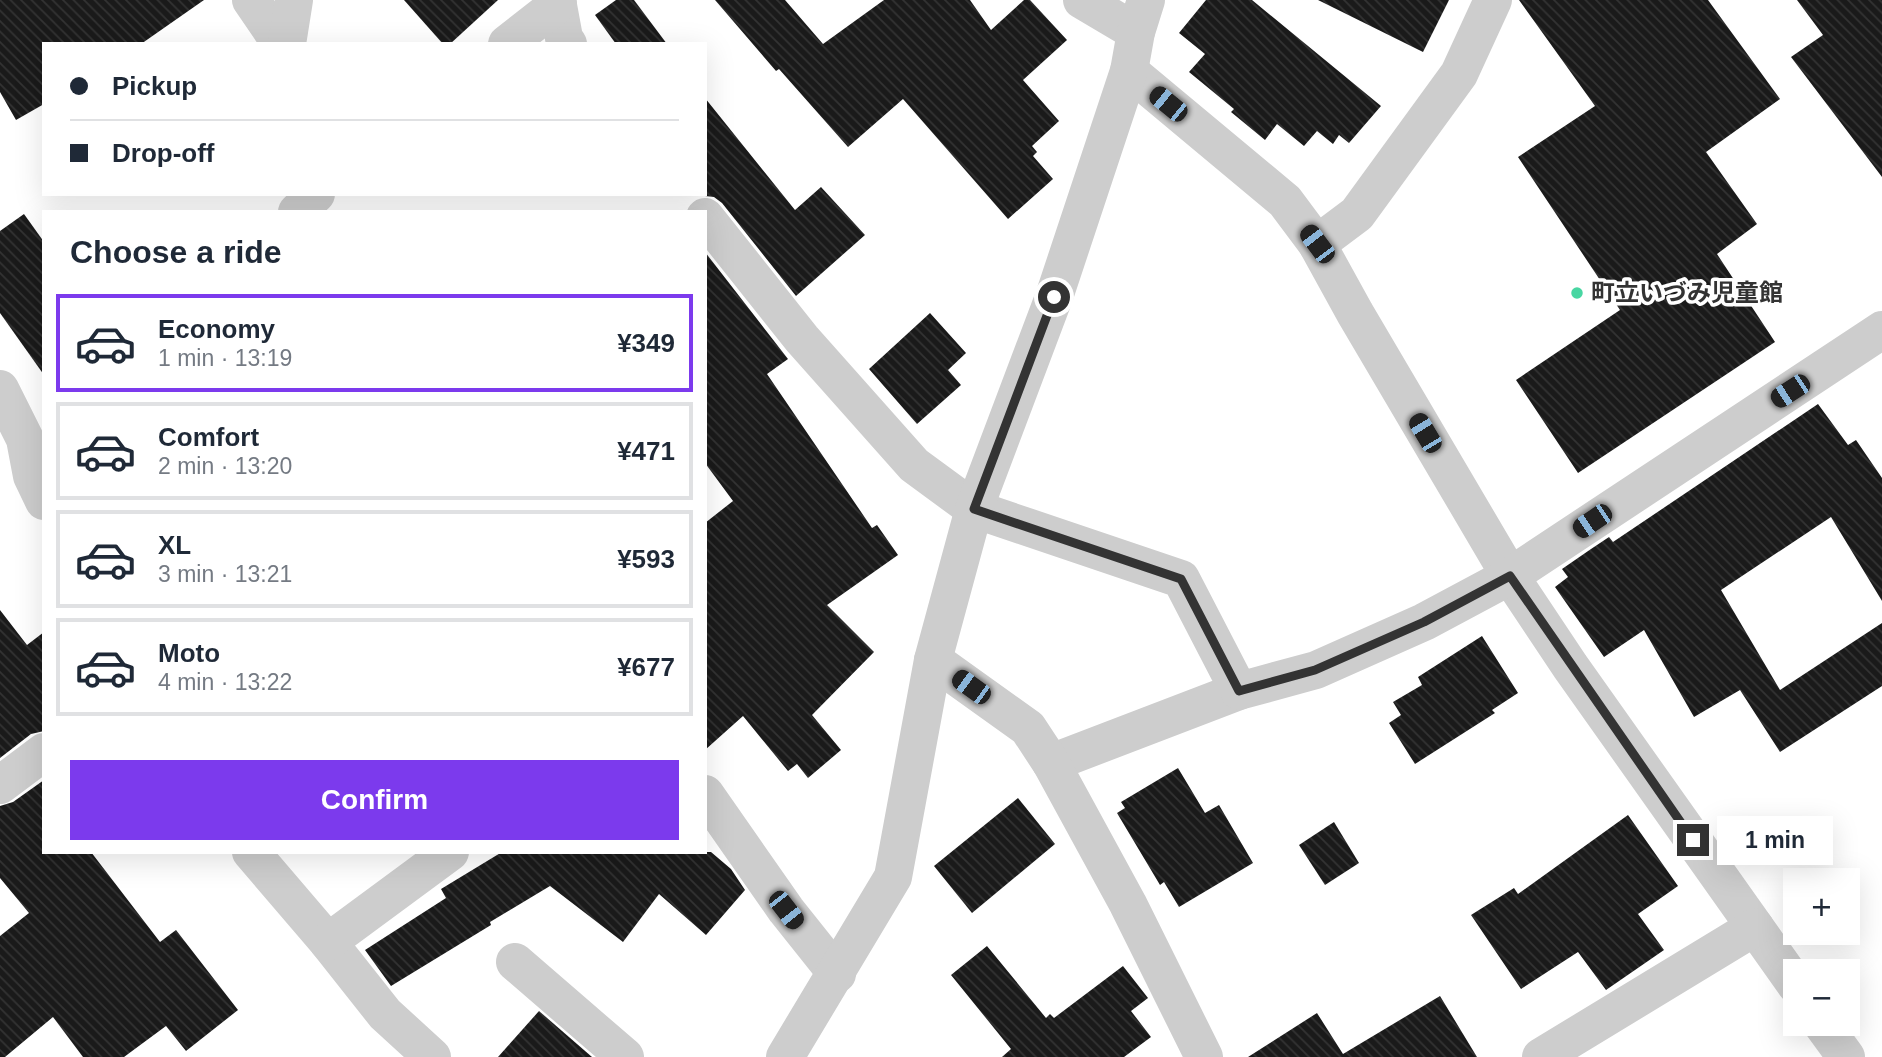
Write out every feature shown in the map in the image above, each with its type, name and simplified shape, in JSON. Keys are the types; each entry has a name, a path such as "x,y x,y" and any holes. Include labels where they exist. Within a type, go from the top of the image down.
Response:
{"street":[{"path":"251,0 280,42"},
{"path":"287,42 294,0"},
{"path":"785,1057 894,877 933,660 974,509 1054,297 1129,71 1141,16 1082,0"},
{"path":"1317,244 1357,215 1459,74 1493,0"},
{"path":"509,42 557,2 567,42"},
{"path":"1129,71 1285,201 1317,244 1510,576 1570,666 1783,967"},
{"path":"299,210 314,196"},
{"path":"689,196 699,210"},
{"path":"707,220 802,340 914,465 974,509 1181,579 1239,691"},
{"path":"1052,763 1239,691 1315,670 1424,622 1510,576 1882,330"},
{"path":"0,389 34,433 32,476 42,496"},
{"path":"933,660 1028,727 1052,763 1128,904 1204,1057"},
{"path":"0,785 42,754"},
{"path":"707,797 786,910 837,974"},
{"path":"253,854 385,1014 432,1057"},
{"path":"328,942 447,854"},
{"path":"1542,1057 1755,927"},
{"path":"514,962 625,1057"},
{"path":"1831,1036 1846,1057"}],"building":[{"path":"0,0 204,0 144,42 42,42 42,105 16,120 0,92"},
{"path":"404,0 498,0 452,42 441,42"},
{"path":"616,0 634,0 666,42 615,42 595,15"},
{"path":"715,0 785,0 823,44 884,0 970,0 991,30 1024,0 1030,0 1067,40 1023,80 1059,121 1032,146 1037,152 1033,156 1053,179 1008,219 903,99 848,147 779,69 776,71"},
{"path":"1206,0 1252,0 1381,106 1349,143 1339,135 1333,144 1317,131 1304,146 1277,124 1265,140 1231,112 1234,109 1189,72 1205,54 1179,33"},
{"path":"1318,0 1449,0 1423,52"},
{"path":"1519,0 1708,0 1780,99 1706,152 1757,224 1717,254 1775,342 1578,473 1516,380 1620,310 1518,157 1595,106"},
{"path":"1797,0 1882,0 1882,177 1791,57 1823,35"},
{"path":"707,100 795,210 821,187 865,235 796,296 722,203 714,197 705,196"},
{"path":"24,214 42,239 42,372 0,313 0,231"},
{"path":"707,255 788,359 767,374 872,528 877,525 898,555 827,605 874,652 812,715 841,750 808,778 797,764 788,771 743,716 707,748 707,521 733,501 707,466"},
{"path":"930,313 966,353 948,370 961,385 917,424 869,369"},
{"path":"1818,404 1848,445 1856,440 1882,478 1882,601 1831,517 1721,590 1780,690 1882,623 1882,686 1780,752 1740,690 1694,717 1644,630 1604,657 1555,587 1568,577 1562,569 1609,537 1613,542"},
{"path":"0,610 27,645 42,634 42,731 31,734 0,758"},
{"path":"1482,636 1518,693 1492,710 1495,713 1415,764 1389,723 1401,715 1393,702 1422,685 1418,677"},
{"path":"1178,768 1205,813 1219,805 1253,863 1179,907 1164,882 1160,885 1117,813 1125,808 1121,802"},
{"path":"42,781 42,854 93,854 160,942 176,930 238,1010 186,1051 166,1026 124,1057 83,1057 53,1017 5,1057 0,1057 0,936 29,913 0,878 0,806 13,802"},
{"path":"1018,798 1055,844 972,913 934,866"},
{"path":"1628,815 1678,886 1638,914 1664,950 1606,990 1578,952 1521,989 1471,915 1514,888 1518,894"},
{"path":"1334,822 1359,863 1325,885 1299,845"},
{"path":"711,852 731,869 745,890 706,935 659,894 623,942 550,886 391,986 365,950 446,898 441,889 499,854"},
{"path":"987,946 1046,1018 1050,1014 1054,1018 1123,966 1148,998 1131,1011 1151,1037 1124,1057 1002,1057 1011,1049 951,975"},
{"path":"1440,996 1477,1057 1248,1057 1317,1013 1343,1054"},
{"path":"539,1011 592,1057 498,1057"}],"place":[{"name":"町立いづみ児童館","path":"1577,293"}],"route":[{"path":"1054,297 974,509 1181,579 1239,691 1315,670 1424,622 1510,576 1693,840"}]}
